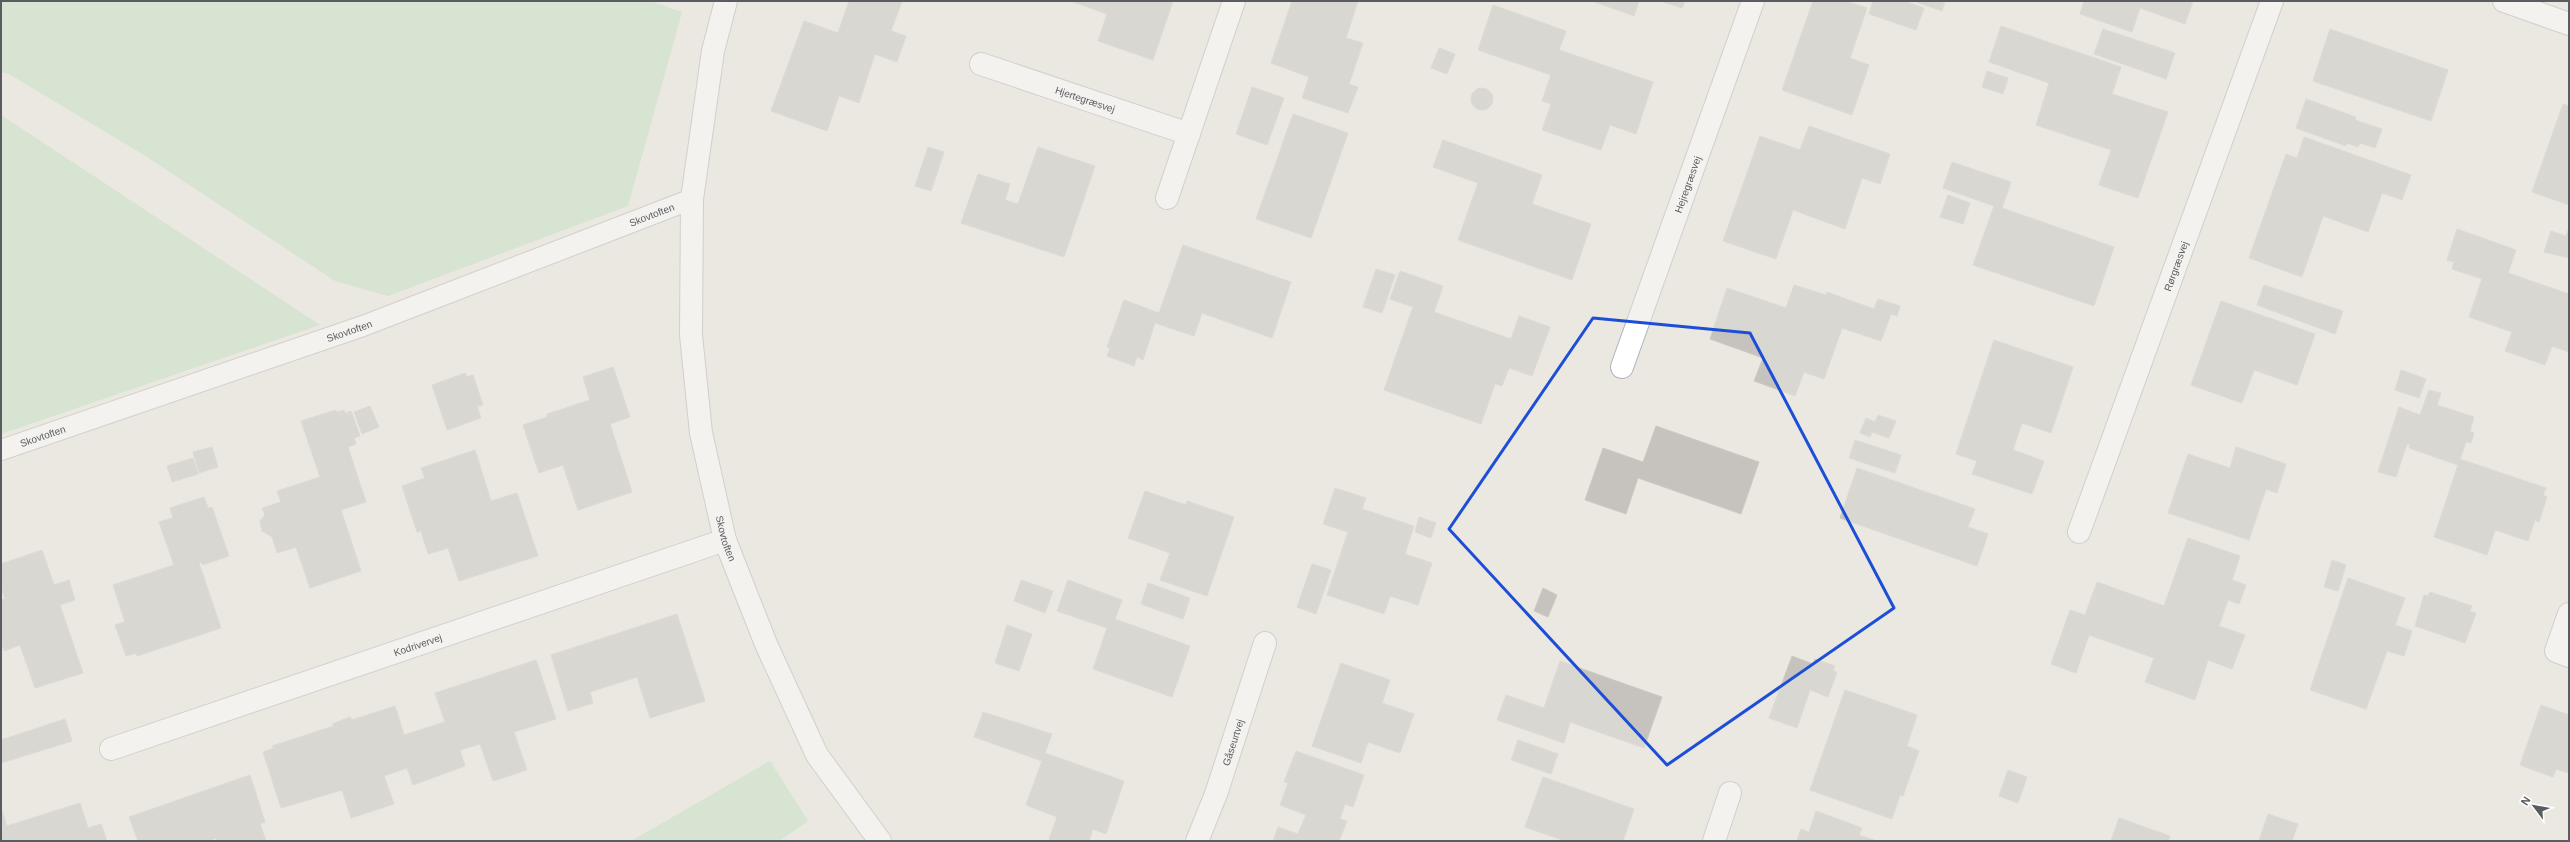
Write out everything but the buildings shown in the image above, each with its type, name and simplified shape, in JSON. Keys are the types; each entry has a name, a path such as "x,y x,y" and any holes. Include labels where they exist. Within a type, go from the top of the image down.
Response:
{"street":[{"name":"Skovtoften","path":"726,1 713,51 692,199 692,342 701,433 725,540 766,644 817,755 880,841"},
{"path":"1167,198 1234,1"},
{"name":"Hejregræsvej","path":"1622,367 1753,1"},
{"name":"Rørgræsvej","path":"2079,532 2272,1"},
{"path":"2504,1 2544,8 2569,24"},
{"name":"Hjertegræsvej","path":"981,64 1189,134"},
{"name":"Kodrivervej","path":"111,748 725,540"},
{"path":"2569,614 2556,651 2569,656"},
{"name":"Gåseurtvej","path":"1197,841 1216,794 1265,643"},
{"path":"1714,841 1730,793"}],"lane":[{"name":"Skovtoften","path":"1,450 363,326 692,199"}],"highlighted area":[{"path":"1593,318 1750,333 1894,608 1667,765 1449,529"}],"green space":[{"path":"1,1 650,1 682,12 628,206 388,296 335,281 144,155 9,74 1,72"},
{"path":"1,115 320,325 1,434"},
{"path":"770,761 808,821 779,841 631,841"}]}
